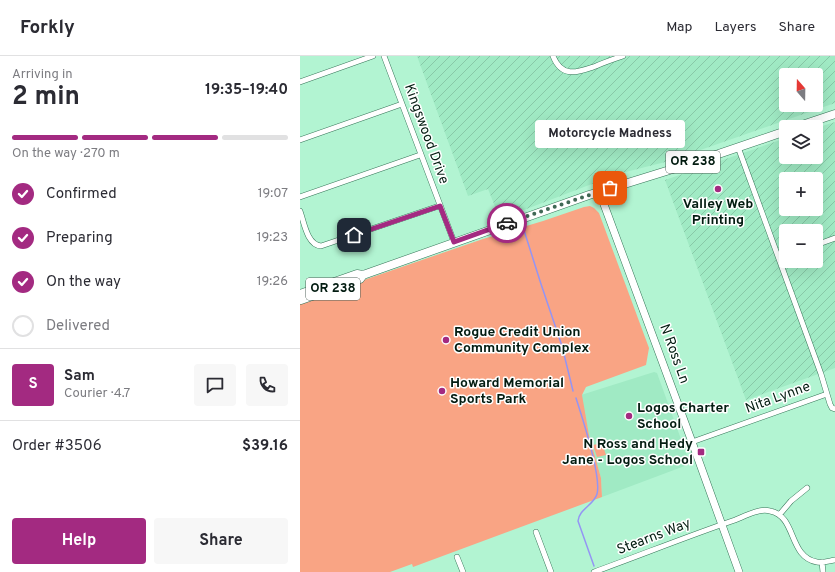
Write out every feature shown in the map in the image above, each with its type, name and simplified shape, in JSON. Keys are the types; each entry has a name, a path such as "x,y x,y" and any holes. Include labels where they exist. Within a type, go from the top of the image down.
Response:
{"main road":[{"path":"817,120 835,114"},
{"name":"OR 238","path":"300,298 360,279 362,275 599,191 779,132"},
{"name":"N Ross Ln","path":"599,191 739,572"}],"street":[{"path":"300,82 373,56"},
{"name":"Kingswood Drive","path":"384,56 454,242"},
{"path":"553,56 559,66 565,70 576,72 623,56"},
{"path":"300,140 402,104"},
{"path":"738,147 779,258"},
{"path":"300,197 420,155"},
{"path":"300,211 311,240 316,246 321,246 440,206"},
{"path":"823,242 835,238"},
{"path":"783,268 822,374 832,408 835,409"},
{"name":"Nita Lynne","path":"692,442 827,394"},
{"path":"807,488 791,501 780,514 789,526 796,545 801,553 811,560 822,562 835,560"},
{"name":"Stearns Way","path":"594,572 722,524 764,510 780,514"},
{"path":"536,532 551,572"},
{"path":"457,557 463,572"},
{"path":"822,562 823,572"}],"shaded area":[{"path":"417,56 835,56 835,103 823,107 823,68 779,68 779,112 809,112 786,120 779,120 779,123 669,161 618,174 500,219 488,189 468,196"},
{"path":"835,122 835,368 746,400 665,180 779,140 779,164 823,164 823,126"},
{"name":"Howard Memorial Sports Park","path":"590,206 599,213 649,348 646,365 586,387 582,395 589,435 601,478 602,497 413,567 412,564 390,572 300,572 300,302 483,239"},
{"name":"Logos Charter School","path":"654,372 657,373 690,464 602,497 601,478 589,435 581,395"},
{"path":"602,443 606,455 597,457 593,445"}],"waterway":[{"path":"522,224 562,346 573,391"},
{"path":"576,398 591,446 597,474 597,494 593,501 581,513 578,521 594,566"}],"way so far":[{"path":"507,223 610,188"}],"place":[{"name":"Motorcycle Madness","path":"610,188"},
{"name":"Valley Web Printing","path":"718,189"},
{"name":"Rogue Credit Union Community Complex","path":"446,340"},
{"name":"Howard Memorial Sports Park","path":"442,391"},
{"name":"Logos Charter School","path":"629,416"},
{"name":"N Ross and Hedy Jane - Logos School","path":"701,452"}],"route":[{"path":"354,235 440,206 454,242 507,223"}]}
